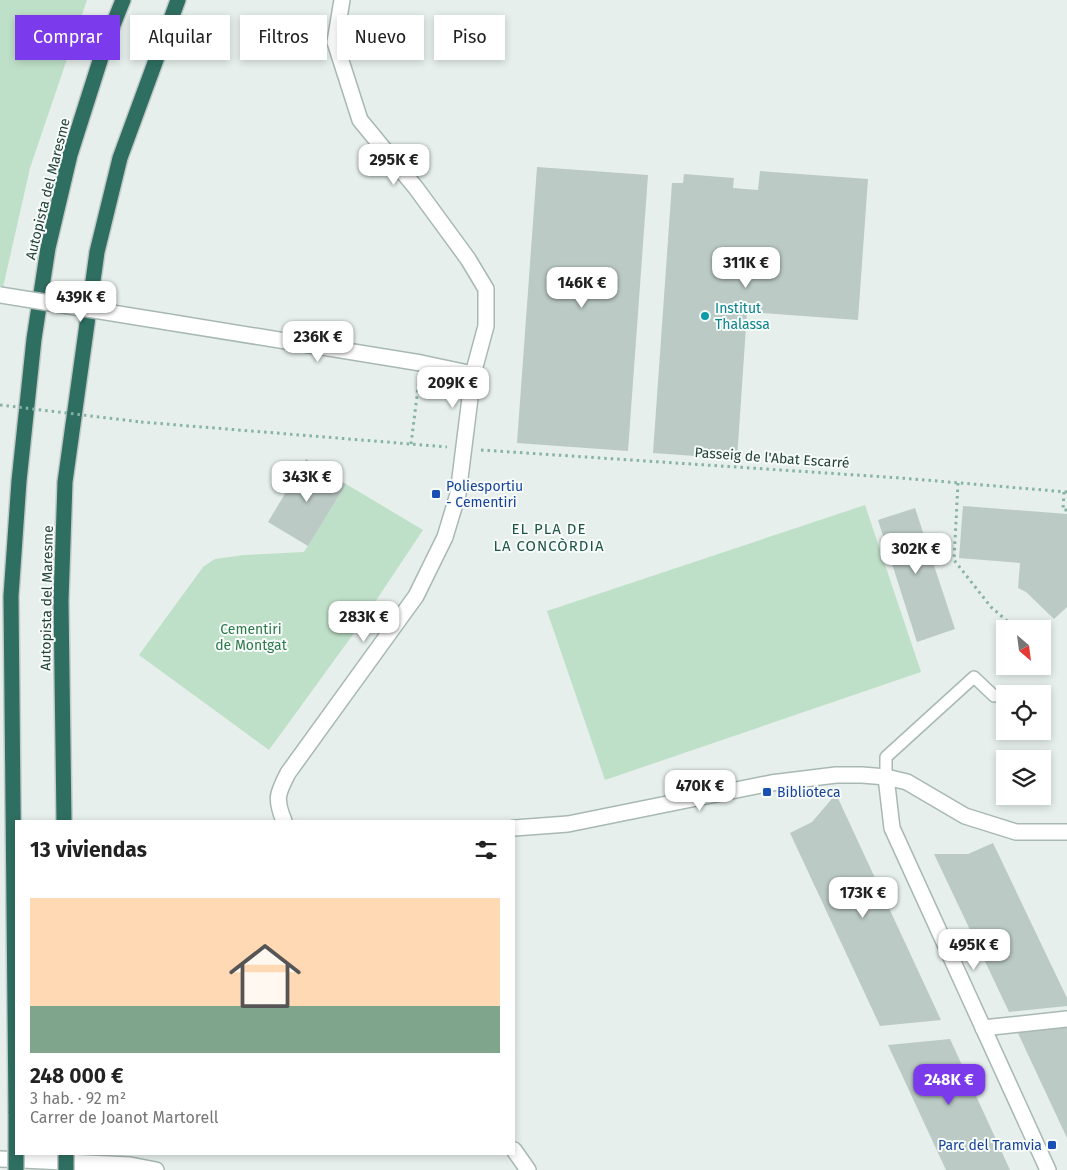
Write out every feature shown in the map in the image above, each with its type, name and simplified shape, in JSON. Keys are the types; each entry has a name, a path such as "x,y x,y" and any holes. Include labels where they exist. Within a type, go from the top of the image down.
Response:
{"highway":[{"name":"Autopista del Maresme","path":"15,1009 11,596 19,480 34,339 48,248 70,155 105,45 123,0"},
{"name":"Autopista del Maresme","path":"64,820 61,601 65,482 96,252 120,158 178,0"},
{"name":"Autopista del Maresme","path":"16,1155 16,1170"},
{"path":"66,1155 66,1170"}],"street":[{"path":"284,820 279,808 278,792 288,773 416,596 445,537 458,494 473,374 486,326 486,289 468,259 416,188 360,120 335,42 342,0"},
{"path":"0,294 473,374"},
{"path":"515,828 568,824 771,783 836,775 886,777 907,782 965,816 1016,832 1067,832"},
{"path":"886,777 892,828 1048,1170"},
{"path":"983,1028 1067,1020"},
{"path":"515,1151 528,1170"},
{"path":"0,1159 130,1165 156,1170"}],"lane":[{"path":"886,777 886,757 945,710 974,677 994,696"}],"path":[{"path":"411,444 421,364"},
{"path":"0,405 141,422 448,447"},
{"name":"Passeig de l'Abat Escarré","path":"476,449 1065,492"},
{"path":"958,483 954,560 991,607 1006,620"},
{"path":"1065,492 1063,510 1067,510"}],"green space":[{"path":"0,0 87,0 82,15 15,15 15,60 67,60 30,168 0,301"},
{"name":"Cementiri de Montgat","path":"346,484 423,530 357,629 269,750 139,655 203,567 215,559 244,555 304,552"},
{"path":"865,505 921,672 605,780 547,611"}],"building":[{"path":"537,167 648,175 628,451 517,443"},
{"name":"Institut Thalassa","path":"760,171 868,179 858,320 747,312 737,459 653,453 672,183 683,183 684,174 734,178 733,188 758,190"},
{"path":"306,459 346,484 308,546 268,522"},
{"path":"963,506 1067,514 1067,607 1054,619 1026,592 1018,588 1020,563 959,558"},
{"path":"915,508 955,629 917,642 878,520"},
{"path":"836,794 941,1020 880,1026 790,833 812,822"},
{"path":"993,843 1067,998 1067,1006 1009,1012 934,854 968,854"},
{"path":"1067,1026 1067,1138 1017,1031"},
{"path":"950,1039 1010,1170 946,1170 888,1045"}],"place":[{"name":"Institut Thalassa","path":"705,316"},
{"name":"Poliesportiu - Cementiri","path":"436,494"},
{"name":"Biblioteca","path":"767,792"},
{"name":"Parc del Tramvia","path":"1052,1145"}],"district":[{"name":"EL PLA DE LA CONCÒRDIA","path":"549,538"}]}
